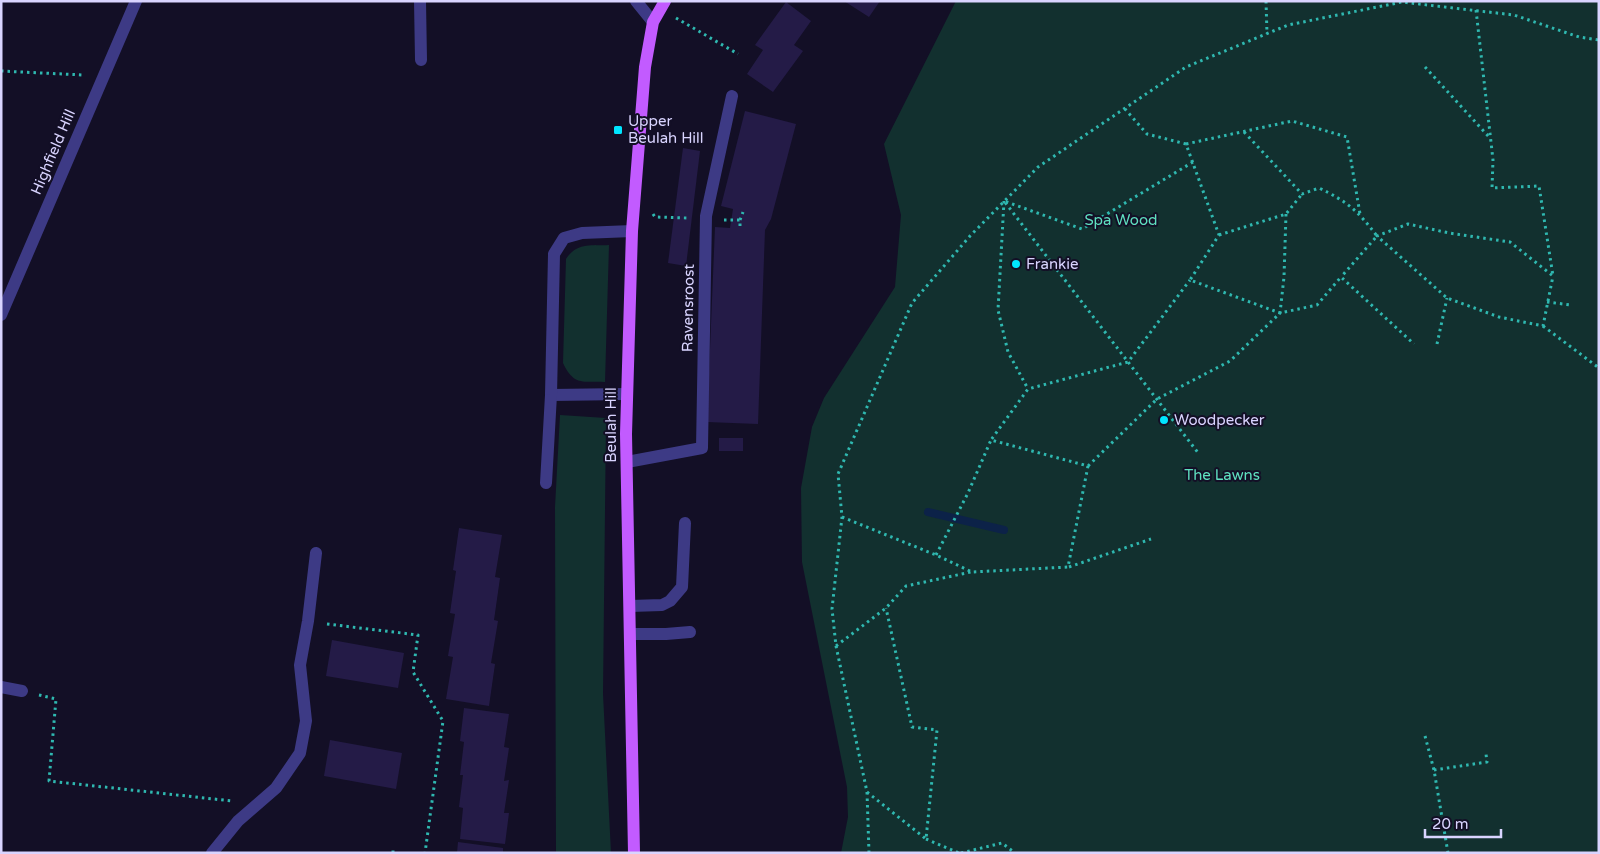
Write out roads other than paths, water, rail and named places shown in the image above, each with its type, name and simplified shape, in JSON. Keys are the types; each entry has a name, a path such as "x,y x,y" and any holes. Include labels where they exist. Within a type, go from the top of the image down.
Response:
{"main road":[{"name":"Beulah Hill","path":"634,853 626,394 632,231 645,67 653,22 663,5"}],"street":[{"name":"Highfield Hill","path":"1,315 136,1"},
{"path":"420,1 421,60"},
{"path":"636,1 653,22"},
{"name":"Ravensroost","path":"627,462 702,448 706,216 732,96"},
{"path":"546,483 554,254 564,238 582,233 632,231"},
{"path":"550,395 626,394"},
{"path":"630,606 662,605 670,601 682,587 686,523"},
{"path":"212,853 238,820 276,788 300,754 306,721 300,665 308,621 316,553"},
{"path":"630,634 690,632"},
{"path":"1,687 22,691"}],"waterway":[{"path":"928,512 1004,530"}],"place":[{"name":"Upper Beulah Hill","path":"618,130"},
{"name":"Frankie","path":"1016,264"},
{"name":"Woodpecker","path":"1164,420"}],"park label":[{"name":"Spa Wood","path":"1121,220"},
{"name":"The Lawns","path":"1222,475"}]}
